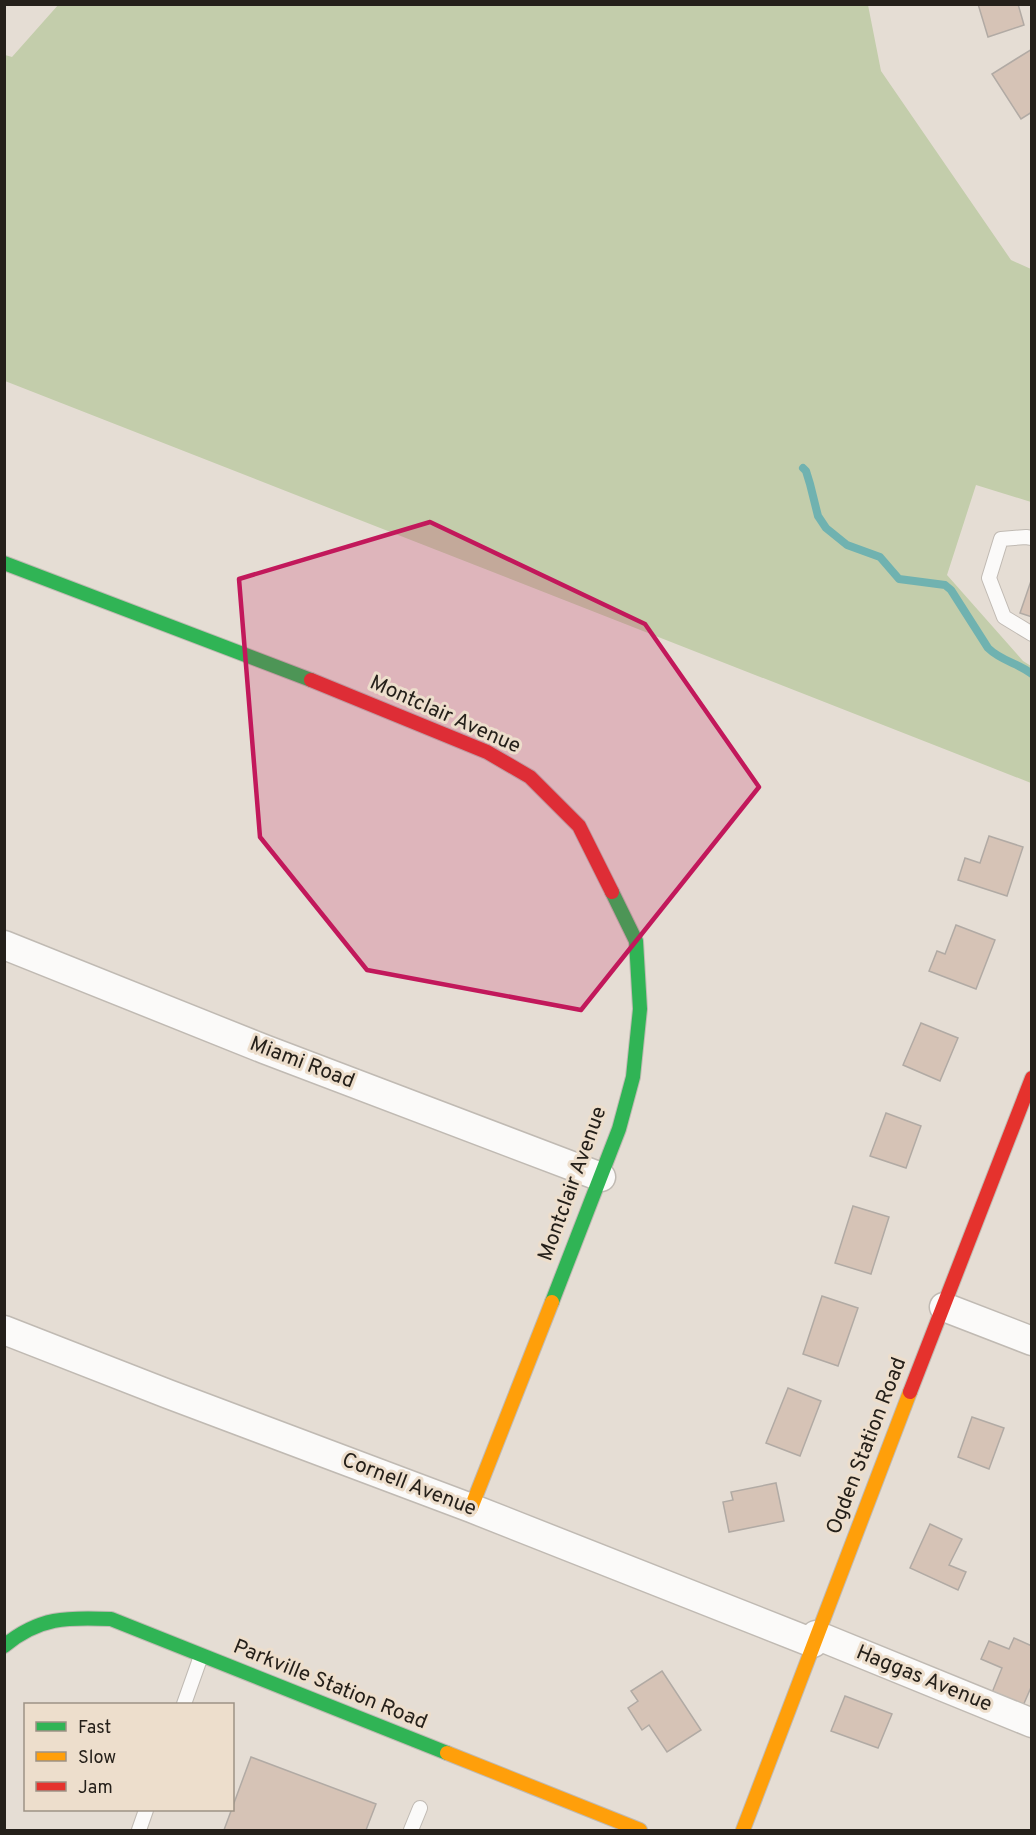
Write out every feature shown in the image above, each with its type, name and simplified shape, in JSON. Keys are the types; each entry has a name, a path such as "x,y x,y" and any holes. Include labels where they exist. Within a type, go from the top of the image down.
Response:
{"street":[{"name":"Montclair Avenue","path":"4,563 277,666 487,752 530,777 579,826 636,941 640,1009 633,1077 619,1130 471,1508"},
{"name":"Miami Road","path":"4,945 264,1049 601,1177"},
{"name":"Ogden Station Road","path":"742,1830 1032,1078"},
{"path":"944,1307 1032,1341"},
{"name":"Cornell Avenue","path":"4,1330 814,1639"},
{"name":"Parkville Station Road","path":"4,1646 19,1632 38,1623 72,1617 111,1619 640,1830"},
{"name":"Haggas Avenue","path":"814,1639 1032,1723"}],"lane":[{"path":"1032,538 1001,539 989,578 1004,617 1032,634"},
{"path":"183,1703 201,1656"},
{"path":"411,1830 420,1808"},
{"path":"139,1830 145,1811"}],"highlighted area":[{"path":"430,522 645,624 759,787 581,1010 367,970 260,837 239,579"}],"green space":[{"path":"59,4 868,5 881,71 1011,260 1031,269 1031,502 976,485 947,575 1023,661 1031,666 1031,783 5,381 5,55 12,57"}],"building":[{"path":"978,4 1018,4 1024,25 988,37"},
{"path":"1032,49 1032,112 1021,119 992,74"},
{"path":"1032,578 1032,617 1020,613"},
{"path":"989,836 1023,847 1007,896 958,880 965,858 980,863"},
{"path":"956,925 995,940 976,989 929,971 937,951 945,954"},
{"path":"921,1023 958,1038 940,1081 903,1065"},
{"path":"886,1113 921,1126 906,1168 870,1156"},
{"path":"853,1206 889,1217 871,1274 835,1263"},
{"path":"822,1296 858,1308 838,1366 803,1354"},
{"path":"788,1388 821,1401 800,1456 766,1443"},
{"path":"972,1417 1004,1428 989,1469 958,1457"},
{"path":"776,1483 784,1521 729,1532 723,1502 733,1500 731,1492"},
{"path":"930,1524 962,1539 949,1565 966,1572 958,1590 910,1568"},
{"path":"1014,1638 1032,1646 1032,1685 1022,1708 991,1695 1002,1668 981,1659 989,1641 1009,1649"},
{"path":"662,1671 701,1730 667,1752 649,1725 642,1730 628,1708 638,1701 631,1691"},
{"path":"845,1696 892,1714 878,1748 831,1731"},
{"path":"251,1757 376,1804 366,1830 224,1830 231,1811 234,1811 234,1803"}],"waterway":[{"path":"803,468 806,471 818,516 826,528 847,545 880,557 899,579 945,585 951,590 988,648 998,656 1032,674"}],"traffic: fast":[{"path":"4,563 311,680"},
{"path":"552,1302 619,1129 633,1077 640,1009 636,941 612,892"},
{"path":"4,1646 29,1629 42,1624 67,1619 111,1619 447,1753"}],"traffic: slow":[{"path":"471,1508 552,1302"},
{"path":"743,1830 910,1392"},
{"path":"447,1753 640,1830"}],"traffic: jam":[{"path":"311,680 487,752 530,777 579,826 612,892"},
{"path":"910,1392 1032,1078"}]}
